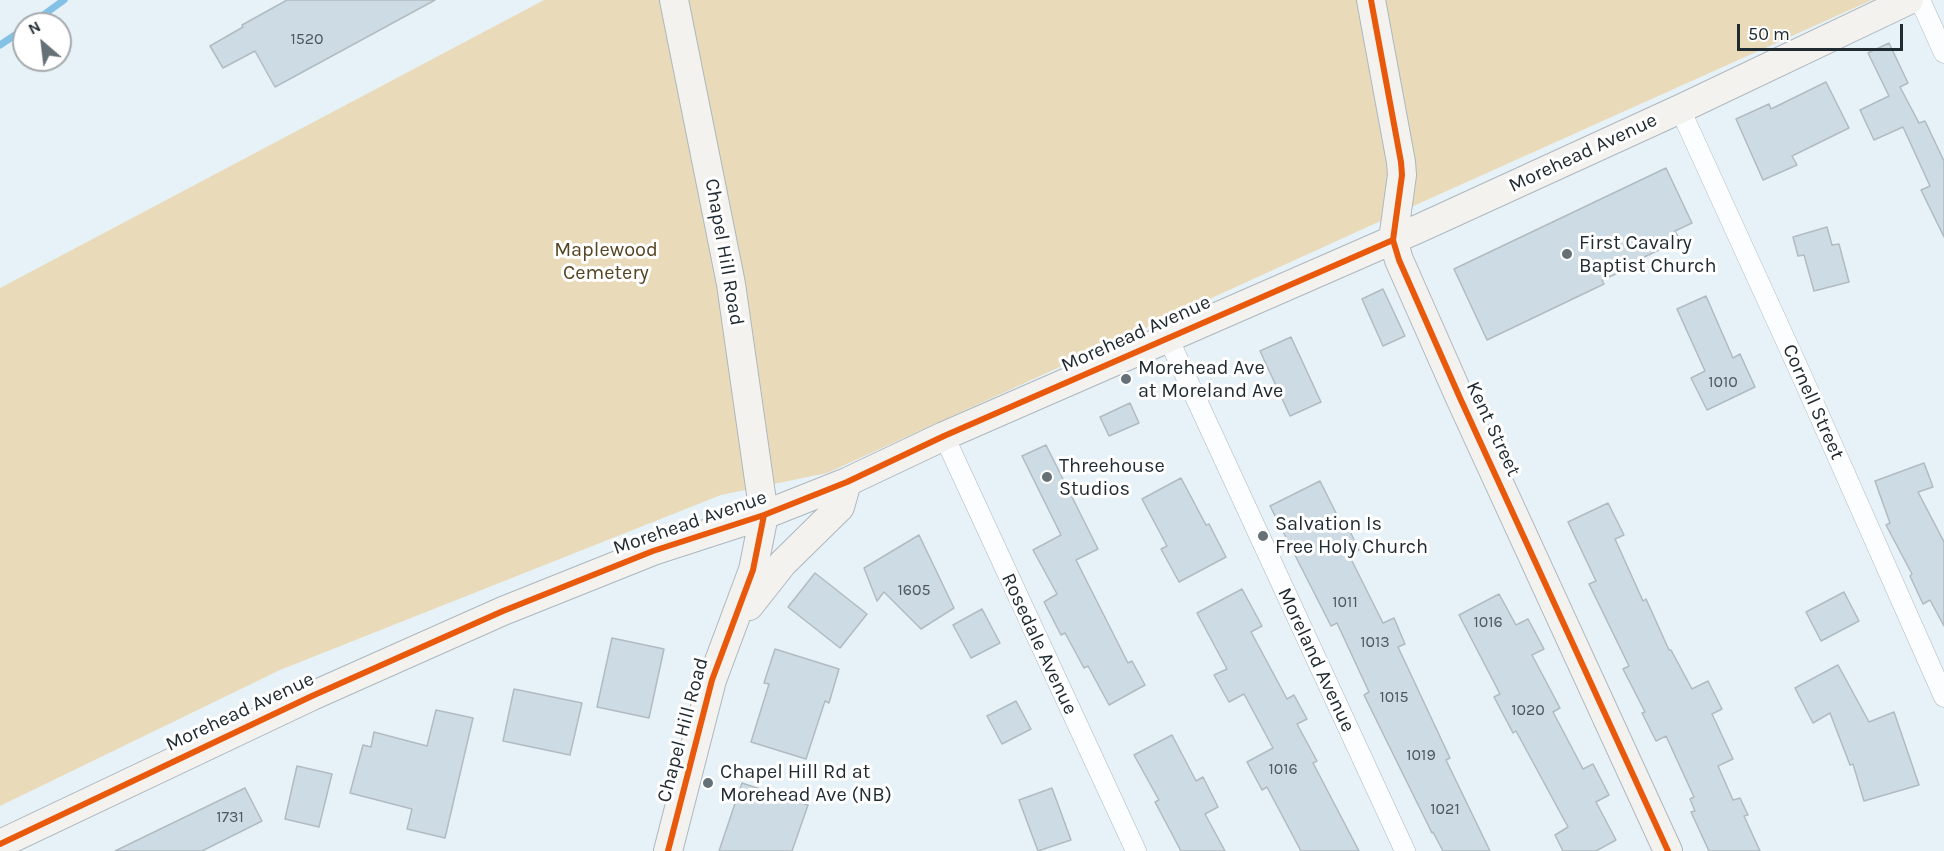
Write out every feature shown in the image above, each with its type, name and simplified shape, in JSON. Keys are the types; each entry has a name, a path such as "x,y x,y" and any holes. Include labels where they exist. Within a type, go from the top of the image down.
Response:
{"street":[{"name":"Chapel Hill Road","path":"668,851 704,708 728,634 753,570 764,515 731,284 674,0"},
{"name":"Kent Street","path":"1371,0 1401,162 1402,175 1393,240 1399,260 1460,399 1668,851"},
{"name":"Morehead Avenue","path":"0,843 312,696 503,611 653,551 764,515 848,482 944,436 1393,240 1680,109 1909,0"},
{"path":"1920,0 1944,53"},
{"name":"Cornell Street","path":"1680,109 1944,697"},
{"name":"Moreland Avenue","path":"1168,338 1405,851"},
{"name":"Rosedale Avenue","path":"944,436 1136,851"},
{"path":"728,634 775,572 840,507 848,482"}],"green space":[{"name":"Maplewood Cemetery","path":"544,0 1872,0 827,473 721,495 280,670 0,806 0,288"}],"building":[{"path":"287,0 435,0 275,87 255,51 223,68 210,46"},
{"path":"1889,43 1908,83 1900,87 1919,123 1925,121 1944,161 1944,237 1921,190 1930,186 1903,127 1874,140 1860,110 1889,96 1868,53"},
{"path":"1826,82 1849,128 1792,156 1797,165 1763,180 1736,119 1769,104 1771,109"},
{"name":"First Cavalry Baptist Church","path":"1666,168 1692,223 1675,231 1680,240 1617,270 1618,273 1602,280 1604,284 1487,340 1454,269"},
{"path":"1827,227 1832,245 1839,244 1849,282 1814,291 1804,255 1798,256 1793,237"},
{"path":"1383,289 1405,336 1383,346 1362,299"},
{"path":"1706,296 1733,358 1740,354 1755,387 1707,410 1691,378 1705,371 1677,309"},
{"path":"1291,337 1321,402 1290,416 1260,351"},
{"path":"1130,403 1139,423 1109,436 1100,417"},
{"path":"1046,445 1098,549 1076,560 1128,663 1132,661 1145,685 1109,705 1088,666 1084,668 1065,633 1061,635 1044,602 1057,594 1033,550 1061,535 1022,456"},
{"path":"1924,463 1933,487 1918,492 1944,542 1944,626 1930,600 1923,604 1910,576 1912,574 1886,525 1890,523 1875,481"},
{"path":"1181,478 1226,557 1179,582 1161,549 1167,546 1142,499"},
{"path":"1320,481 1341,523 1345,521 1359,550 1349,555 1383,623 1394,618 1405,644 1398,647 1450,758 1446,760 1490,851 1443,851 1364,695 1369,692 1337,623 1331,626 1270,506"},
{"path":"1608,503 1624,535 1615,539 1643,601 1646,599 1669,650 1692,689 1708,681 1722,709 1712,714 1733,759 1718,766 1733,800 1740,798 1748,815 1744,816 1760,851 1709,851 1691,812 1695,811 1690,799 1694,797 1666,736 1656,741 1642,713 1645,712 1623,669 1629,666 1589,584 1596,581 1568,522"},
{"path":"919,535 954,608 921,629 884,592 877,601 864,568"},
{"path":"815,573 867,614 840,648 788,607"},
{"path":"1242,589 1262,626 1251,632 1287,699 1294,695 1307,719 1297,724 1317,761 1313,763 1359,851 1301,851 1267,787 1262,790 1247,762 1273,748 1244,694 1229,702 1214,675 1227,669 1197,613"},
{"path":"1844,592 1859,621 1821,641 1806,612"},
{"path":"1499,594 1516,625 1528,619 1544,649 1532,655 1560,708 1553,712 1583,769 1593,764 1609,795 1596,802 1616,840 1596,851 1563,851 1555,835 1568,827 1516,731 1513,733 1494,697 1500,694 1459,615"},
{"path":"982,609 1000,643 971,658 953,625"},
{"path":"612,638 664,649 649,718 597,707"},
{"path":"775,649 839,669 829,703 825,701 806,759 751,742 769,684 764,683"},
{"path":"1838,665 1869,722 1894,712 1919,785 1864,801 1853,764 1850,765 1830,713 1813,723 1795,688"},
{"path":"514,689 582,703 570,755 503,741"},
{"path":"1016,701 1031,729 1002,744 987,716"},
{"path":"436,710 473,718 445,838 407,829 412,809 350,793 363,745 371,747 374,732 427,746"},
{"path":"1172,735 1196,781 1203,777 1218,807 1205,814 1225,851 1181,851 1155,802 1159,800 1134,755"},
{"path":"297,766 332,774 319,827 285,819"},
{"path":"742,783 808,805 792,851 719,851"},
{"path":"245,788 262,821 202,851 115,851"},
{"path":"1052,788 1071,840 1038,851 1019,800"}],"waterway":[{"path":"48,12 64,0"},
{"path":"0,45 12,37"}],"cycle path":[{"path":"1371,0 1401,162 1402,175 1393,240 1399,260 1668,851"},
{"path":"0,844 312,696 503,611 653,551 764,515 847,482 944,436 1393,240"},
{"path":"668,851 712,680 753,570 764,515"}],"place":[{"name":"First Cavalry Baptist Church","path":"1567,254"},
{"name":"Morehead Ave at Moreland Ave","path":"1126,379"},
{"name":"Threehouse Studios","path":"1047,477"},
{"name":"Salvation Is Free Holy Church","path":"1263,536"},
{"name":"Chapel Hill Rd at Morehead Ave (NB)","path":"708,783"}]}
